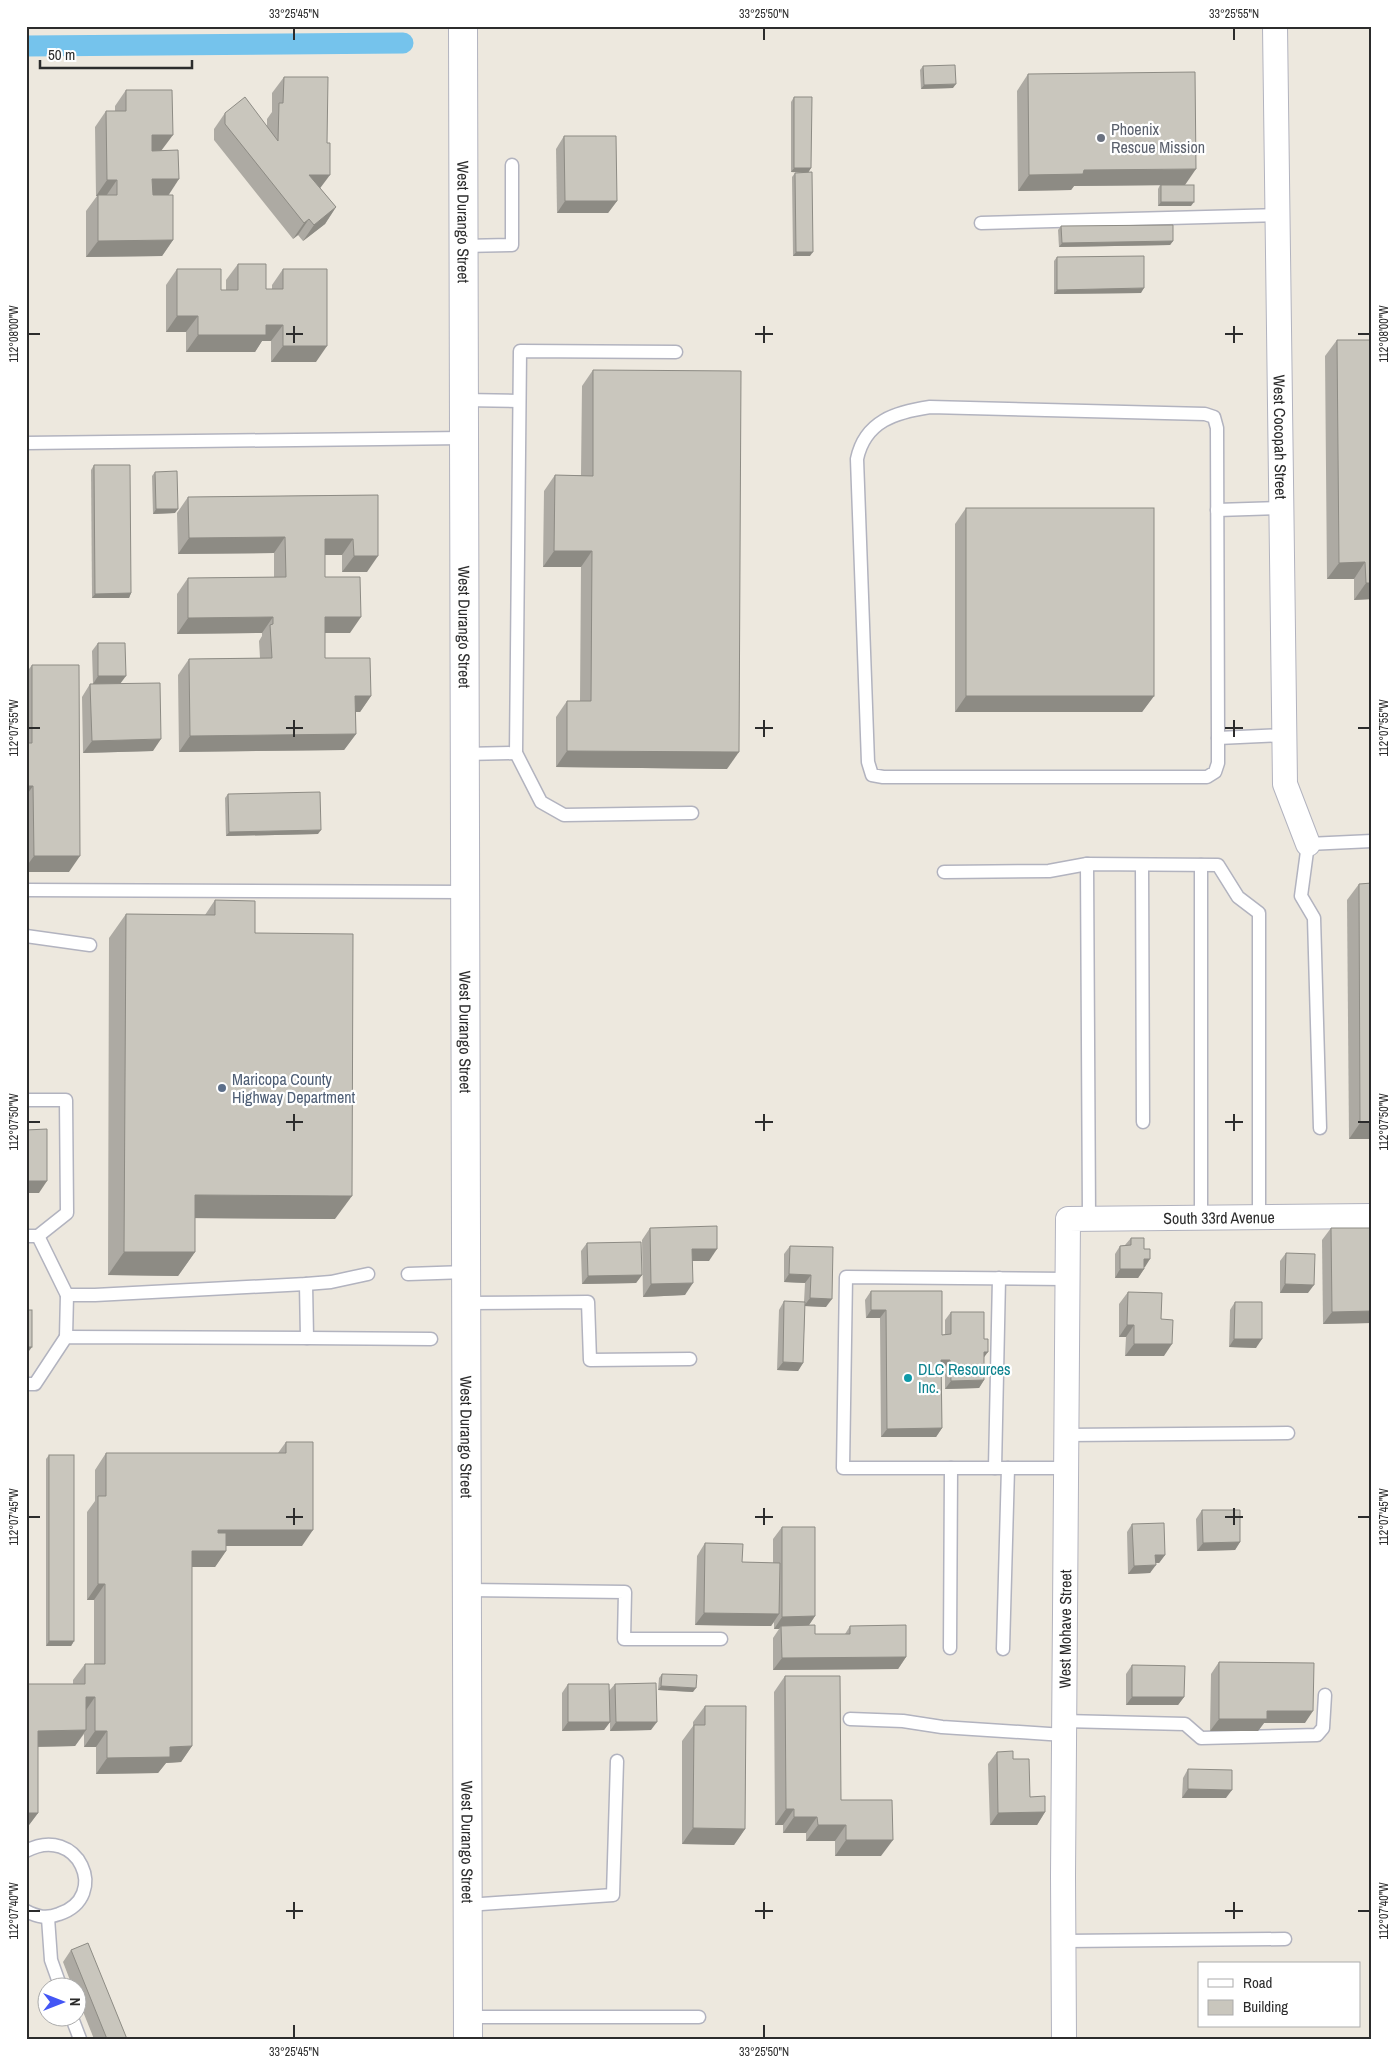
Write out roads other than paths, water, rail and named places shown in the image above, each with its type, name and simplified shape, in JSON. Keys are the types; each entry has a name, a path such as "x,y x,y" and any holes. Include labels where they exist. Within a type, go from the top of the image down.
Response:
{"street":[{"name":"West Durango Street","path":"462,26 468,2028"},
{"name":"West Cocopah Street","path":"1275,26 1285,784 1308,844"},
{"name":"South 33rd Avenue","path":"1078,1219 1372,1216"},
{"name":"West Mohave Street","path":"1064,2039 1067,1279 1078,1219"}],"lane":[{"path":"463,246 512,245 512,165"},
{"path":"981,223 1277,214"},
{"path":"676,352 520,351 516,753 541,802 564,815 692,813"},
{"path":"463,400 519,401"},
{"path":"930,407 1205,414 1214,417 1217,428 1218,738 1217,768 1215,772 1207,776 883,777 872,775 868,762 857,459 862,440 869,432 898,414 930,407"},
{"path":"26,443 464,438"},
{"path":"1217,510 1281,508"},
{"path":"1218,738 1285,735"},
{"path":"464,754 516,753"},
{"path":"1320,1128 1314,918 1301,896 1308,844 1372,841"},
{"path":"1078,1219 1087,864"},
{"path":"944,872 1049,871 1087,864 1218,865 1238,897 1259,913 1259,1217"},
{"path":"1142,865 1143,1122"},
{"path":"1200,1217 1201,865"},
{"path":"26,890 465,892"},
{"path":"26,936 90,945"},
{"path":"26,1100 66,1100 67,1213 32,1236 67,1295 66,1337 35,1384 26,1384"},
{"path":"408,1274 466,1272"},
{"path":"67,1295 306,1284 331,1282 368,1274"},
{"path":"1066,1468 842,1468 846,1277 1067,1279"},
{"path":"999,1278 1003,1649"},
{"path":"306,1284 307,1338"},
{"path":"466,1303 588,1302 590,1360 690,1359"},
{"path":"66,1337 431,1339"},
{"path":"1066,1435 1288,1433"},
{"path":"950,1648 951,1468"},
{"path":"467,1590 625,1592 624,1639 721,1639"},
{"path":"850,1719 903,1721 942,1727 1064,1728 1185,1724 1201,1738 1317,1735 1323,1728 1325,1695"},
{"path":"467,1905 613,1895 617,1761"},
{"path":"26,1851 37,1845 63,1846 74,1854 81,1864 85,1876 85,1889 80,1901 71,1910 48,1918 26,1911"},
{"path":"48,1918 51,1960 57,1978"},
{"path":"1064,1941 1285,1939"},
{"path":"468,2028 699,2017"}],"waterway":[{"path":"26,46 403,43"}],"place":[{"name":"Phoenix Rescue Mission","path":"1101,138"},
{"name":"Maricopa County Highway Department","path":"222,1088"},
{"name":"DLC Resources Inc.","path":"908,1378"}]}
